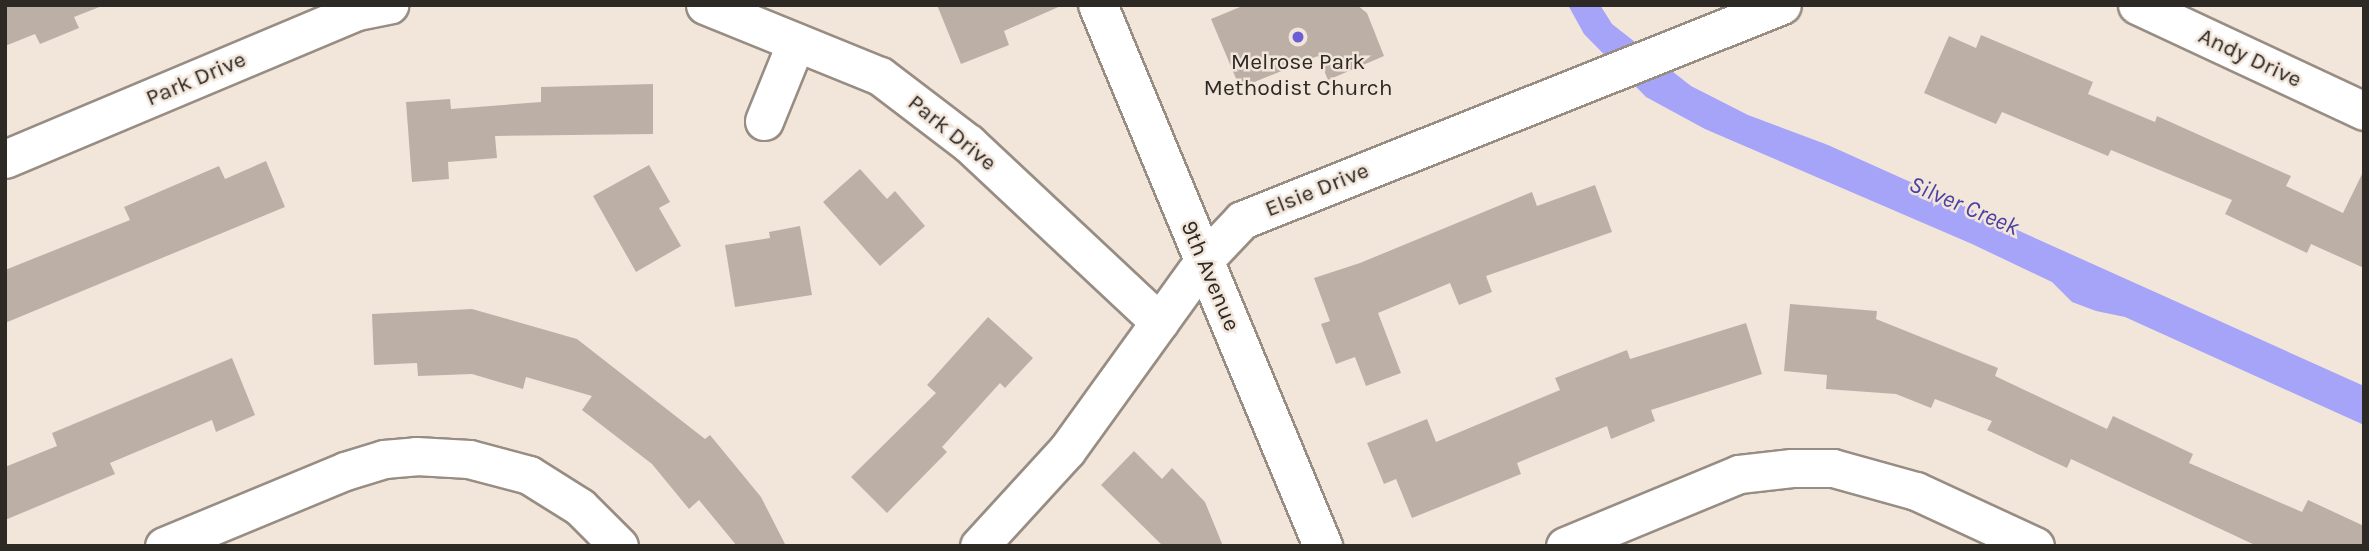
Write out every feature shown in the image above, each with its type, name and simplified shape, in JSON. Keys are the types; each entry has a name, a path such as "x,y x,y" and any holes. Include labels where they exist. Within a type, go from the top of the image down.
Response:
{"street":[{"name":"Park Drive","path":"5,159 357,11 389,5"},
{"name":"Park Drive","path":"705,5 880,76 968,143 1159,322"},
{"name":"9th Avenue","path":"1098,5 1323,546"},
{"name":"Elsie Drive","path":"979,546 1067,450 1204,260 1242,220 1782,5"},
{"name":"Andy Drive","path":"2137,5 2364,111"},
{"path":"764,121 796,42"},
{"path":"164,546 345,471 384,459 416,456 469,459 528,475 580,507 619,546"},
{"path":"1565,546 1739,474 1792,468 1833,468 1879,479 1916,491 1993,537 2035,546"}],"shaded area":[{"path":"1568,5 1600,5 1612,24 1691,86 1748,115 1828,145 2364,386 2364,425 2125,317 2096,311 2072,302 2052,282 1972,244 1705,129 1646,97 1584,34"}],"building":[{"path":"5,5 102,6 74,17 79,28 40,44 35,34 5,46"},
{"path":"937,5 1063,5 1004,31 1009,45 961,64"},
{"name":"Melrose Park Methodist Church","path":"1245,5 1357,5 1367,13 1384,56 1328,80 1318,56 1240,88 1211,19"},
{"path":"1981,35 2093,82 2088,94 2155,122 2157,116 2291,176 2286,186 2343,213 2364,170 2364,268 2311,244 2307,253 2225,214 2232,200 2111,150 2108,156 2002,112 1996,124 1924,93 1949,36 1976,48"},
{"path":"653,84 653,134 495,136 497,158 448,162 449,179 412,182 406,102 450,99 451,109 541,102 541,87"},
{"path":"266,161 285,207 5,323 5,270 130,220 124,207 219,166 225,179"},
{"path":"649,165 670,202 659,208 681,246 636,272 593,196"},
{"path":"860,169 887,199 895,191 925,226 880,266 823,202"},
{"path":"1595,185 1612,232 1486,276 1492,292 1459,305 1450,283 1378,313 1401,373 1366,386 1355,357 1336,364 1321,324 1330,321 1314,278 1360,263 1532,192 1537,206"},
{"path":"800,226 812,295 735,307 725,245 770,238 769,232"},
{"path":"1790,304 1877,311 1876,319 1998,368 1995,376 2107,429 2113,416 2193,454 2189,463 2302,512 2308,500 2364,526 2364,546 2257,546 2071,459 2067,468 1987,430 1992,421 1935,399 1931,408 1896,394 1826,389 1827,375 1784,371"},
{"path":"472,309 577,339 705,439 710,435 761,497 786,546 737,546 699,500 689,509 652,464 582,410 592,396 526,377 523,389 472,374 418,376 417,363 374,365 372,314"},
{"path":"988,317 1033,358 1005,388 1000,383 942,447 947,452 887,513 851,477 936,393 927,385"},
{"path":"1746,323 1762,374 1651,410 1655,421 1611,439 1607,426 1517,463 1521,474 1412,518 1396,479 1384,484 1367,443 1427,419 1436,442 1560,390 1555,378 1627,350 1630,359"},
{"path":"232,358 255,415 216,432 212,420 110,463 115,474 5,520 5,467 57,446 52,433"},
{"path":"1134,451 1162,479 1172,468 1205,502 1223,546 1163,546 1101,485"}],"place":[{"name":"Melrose Park Methodist Church","path":"1298,37"}],"water label":[{"name":"Silver Creek","path":"1964,206"}]}
